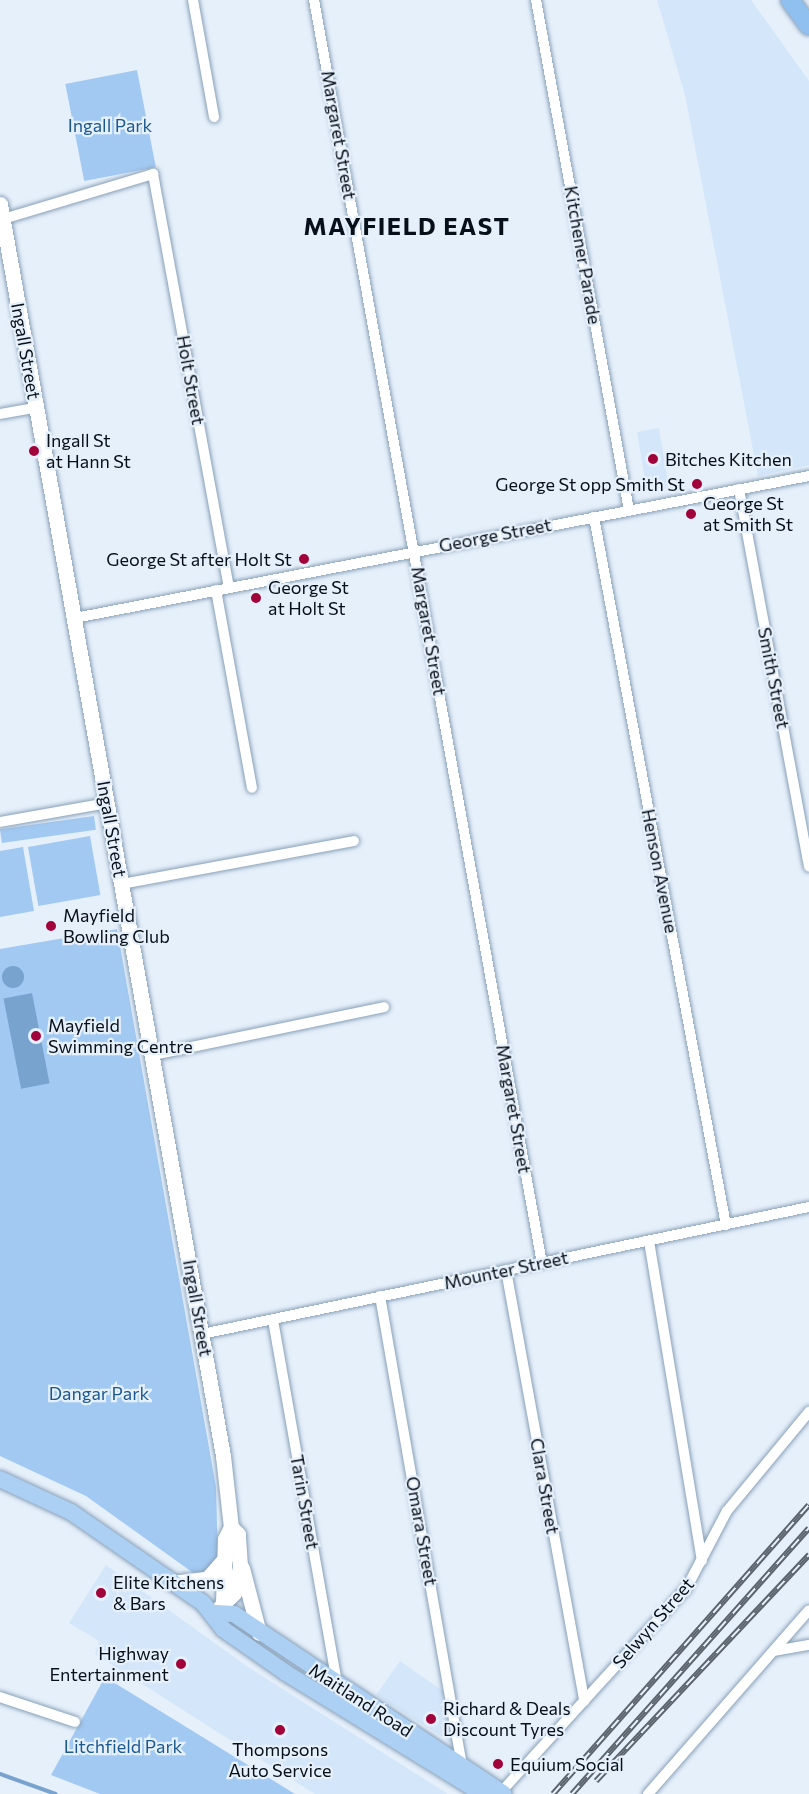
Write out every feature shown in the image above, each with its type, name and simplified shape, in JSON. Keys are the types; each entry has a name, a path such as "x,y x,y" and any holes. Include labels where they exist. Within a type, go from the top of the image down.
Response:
{"highway":[{"path":"790,0 809,26"}],"main road":[{"name":"Ingall Street","path":"1,211 202,1335 231,1527 219,1607"},
{"name":"Maitland Road","path":"0,1479 71,1512 172,1582 234,1614 259,1633 502,1793"},
{"name":"Ingall Street","path":"231,1527 238,1534 240,1566 259,1633"},
{"name":"Ingall Street","path":"172,1582 207,1579 226,1555"},
{"name":"Ingall Street","path":"219,1607 234,1593 240,1566"},
{"name":"Maitland Road","path":"219,1607 223,1629 286,1673 483,1794"}],"street":[{"path":"193,0 214,117"},
{"name":"Margaret Street","path":"314,0 542,1263"},
{"name":"Kitchener Parade","path":"536,0 629,510"},
{"name":"Holt Street","path":"1,211 153,174 229,587"},
{"path":"0,414 35,408"},
{"name":"George Street","path":"75,618 415,550 809,476"},
{"name":"Smith Street","path":"739,489 806,840 809,867"},
{"name":"Henson Avenue","path":"594,517 726,1225"},
{"path":"216,590 252,788"},
{"path":"0,822 108,803"},
{"path":"122,884 354,841"},
{"path":"153,1054 384,1007"},
{"name":"Mounter Street","path":"202,1335 809,1208"},
{"path":"649,1241 702,1561"},
{"name":"Clara Street","path":"506,1270 584,1701"},
{"name":"Omara Street","path":"380,1296 462,1766"},
{"name":"Tarin Street","path":"273,1320 337,1683"},
{"name":"Selwyn Street","path":"502,1793 686,1589 727,1511 809,1412"},
{"path":"648,1794 809,1610"},
{"path":"774,1651 809,1645"},
{"path":"0,1696 75,1722"}],"shaded area":[{"path":"657,0 751,0 809,81 809,465 758,476 685,95"},
{"name":"Bitches Kitchen","path":"659,428 669,488 652,491 646,486 637,432"},
{"path":"13,966 21,969 24,977 21,985 13,988 5,985 2,977 5,969"},
{"path":"32,993 50,1083 21,1089 4,999"},
{"path":"106,1565 248,1667 448,1794 315,1794 95,1654 99,1641 69,1623"},
{"name":"Richard & Deals Discount Tyres","path":"400,1661 443,1691 452,1743 376,1695"}],"green space":[{"name":"Ingall Park","path":"137,70 156,167 84,181 65,84"},
{"path":"94,816 96,830 2,843 0,829"},
{"path":"90,836 100,895 38,906 28,847"},
{"path":"23,847 34,911 0,917 0,851"},
{"name":"Dangar Park","path":"117,929 216,1487 218,1559 205,1574 192,1572 86,1496 0,1456 0,949"},
{"name":"Litchfield Park","path":"105,1677 295,1794 100,1794 51,1775"}],"waterway":[{"path":"0,1774 56,1794"}],"railway":[{"path":"553,1794 809,1505"},
{"path":"572,1794 809,1528"},
{"path":"596,1781 809,1555"}],"place":[{"name":"Ingall St at Hann St","path":"34,451"},
{"name":"Bitches Kitchen","path":"653,459"},
{"name":"George St opp Smith St","path":"697,484"},
{"name":"George St at Smith St","path":"691,514"},
{"name":"George St after Holt St","path":"304,559"},
{"name":"George St at Holt St","path":"256,598"},
{"name":"Mayfield Bowling Club","path":"51,926"},
{"name":"Mayfield Swimming Centre","path":"36,1036"},
{"name":"Elite Kitchens & Bars","path":"101,1593"},
{"name":"Highway Entertainment","path":"181,1664"},
{"name":"Richard & Deals Discount Tyres","path":"431,1719"},
{"name":"Thompsons Auto Service","path":"280,1730"},
{"name":"Equium Social","path":"498,1764"}],"district":[{"name":"MAYFIELD EAST","path":"407,226"}]}
